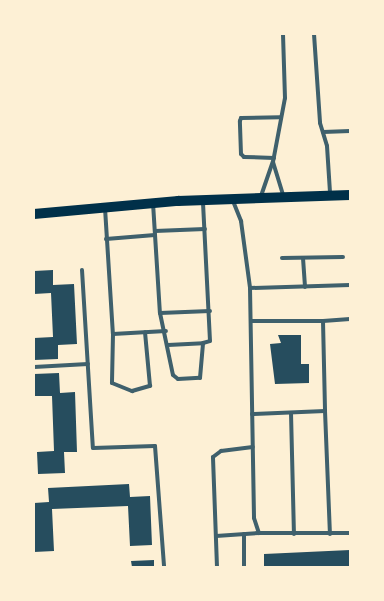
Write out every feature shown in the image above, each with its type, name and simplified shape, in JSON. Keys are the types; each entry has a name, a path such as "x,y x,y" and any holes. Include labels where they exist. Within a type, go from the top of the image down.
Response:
{"main road":[{"path":"34,214 153,203 350,195"}],"lane":[{"path":"260,198 274,160 280,117 285,98 283,34"},
{"path":"314,34 323,132 327,146 330,196"},
{"path":"274,160 244,157 240,154 240,121 241,118 280,117"},
{"path":"323,132 350,131"},
{"path":"274,160 284,197"},
{"path":"232,199 241,221 250,288 254,518 259,533"},
{"path":"168,345 210,341 203,200"},
{"path":"153,203 160,313 166,330 173,375 178,379 200,378 203,343"},
{"path":"105,208 114,334 112,383 132,391 150,386 146,332"},
{"path":"106,239 205,229"},
{"path":"282,258 343,257"},
{"path":"303,258 305,287"},
{"path":"82,270 93,448 156,446 164,567"},
{"path":"250,288 350,286"},
{"path":"160,313 210,311"},
{"path":"250,321 350,320"},
{"path":"323,321 330,534"},
{"path":"114,334 166,330"},
{"path":"34,368 88,364"},
{"path":"252,414 326,412"},
{"path":"291,413 294,534"},
{"path":"217,567 213,457 221,451 253,447"},
{"path":"216,536 259,533 350,533"},
{"path":"244,534 244,567"}],"building":[{"path":"53,270 53,285 74,284 77,344 58,345 58,359 34,360 34,338 53,337 51,293 34,294 34,271"},
{"path":"278,335 301,335 301,364 309,364 309,383 275,384 270,344 281,343"},
{"path":"59,373 60,393 75,392 77,452 64,452 65,473 38,474 37,452 54,451 52,396 34,396 34,374"},
{"path":"129,484 130,497 150,496 152,545 130,546 128,506 52,509 54,551 34,552 34,503 49,502 48,488"},
{"path":"350,550 350,567 264,567 264,554"},
{"path":"154,560 154,567 132,567 131,561"}]}
